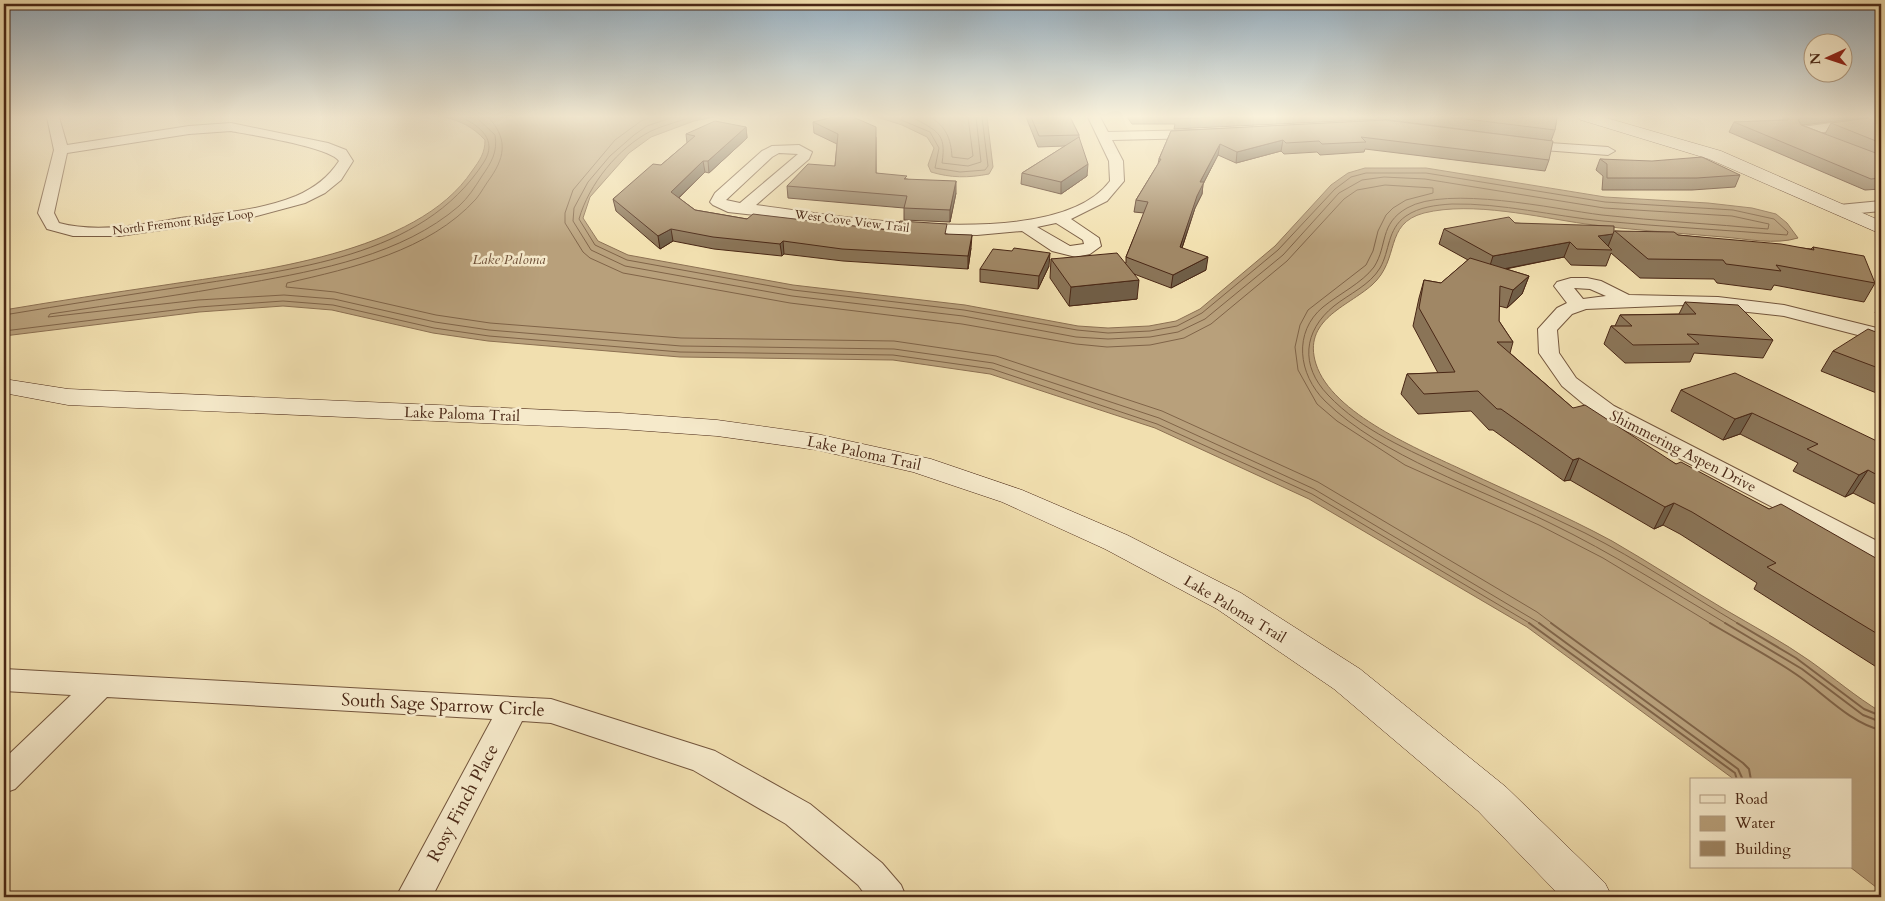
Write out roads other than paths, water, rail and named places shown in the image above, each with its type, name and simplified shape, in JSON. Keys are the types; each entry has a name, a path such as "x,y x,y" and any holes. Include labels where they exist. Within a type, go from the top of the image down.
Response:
{"street":[{"name":"North Fremont Ridge Loop","path":"59,159 46,213 53,226 74,231 135,230 257,212 304,197 333,180 342,170 345,159"},
{"name":"West Cove View Trail","path":"761,159 720,196 718,202 728,207 932,230 983,229 1024,225 1059,218 1083,209 1104,197 1118,181 1115,159"},
{"name":"West Cove View Trail","path":"744,208 800,159"},
{"path":"1724,159 1839,210 1873,220 1881,228"},
{"path":"1839,210 1881,206"},
{"path":"1024,225 1063,250 1078,251 1094,246 1091,238 1059,218"},
{"path":"1624,300 1609,290 1589,282 1573,282 1563,286 1574,307 1624,300 1681,301 1769,307 1835,320 1881,335"},
{"name":"Shimmering Aspen Drive","path":"1574,307 1547,329 1550,353 1569,382 1606,411 1881,553"},
{"name":"Lake Paloma Trail","path":"4,386 68,397 611,420 717,428 817,442 921,465 1012,496 1099,534 1229,601 1347,678 1492,799 1590,897"},
{"name":"South Sage Sparrow Circle","path":"9,686 100,686 551,711 704,760 798,814 870,874 888,897"},
{"path":"4,779 100,686"},
{"name":"Rosy Finch Place","path":"414,897 513,709"}],"water":[{"name":"Lake Paloma","path":"624,159 590,197 583,218 598,241 628,255 793,285 965,305 1078,326 1108,328 1149,326 1176,321 1200,309 1275,246 1331,185 1348,173 1365,168 1426,168 1605,197 1708,203 1752,208 1776,214 1787,223 1798,238 1780,241 1761,241 1637,230 1484,209 1443,210 1424,213 1411,218 1403,225 1397,234 1387,264 1381,275 1372,285 1329,316 1321,325 1315,336 1313,349 1316,364 1325,382 1340,399 1358,414 1402,441 1557,513 1612,541 1789,647 1881,712 1881,891 1851,868 1852,778 1732,778 1527,627 1309,499 1155,428 990,374 893,360 680,357 488,341 433,333 332,310 283,306 199,312 4,336 4,310 288,265 332,254 375,240 414,222 447,199 480,160"},
{"path":"930,159 992,159 993,167 989,174 960,177 931,172 928,165"}]}
